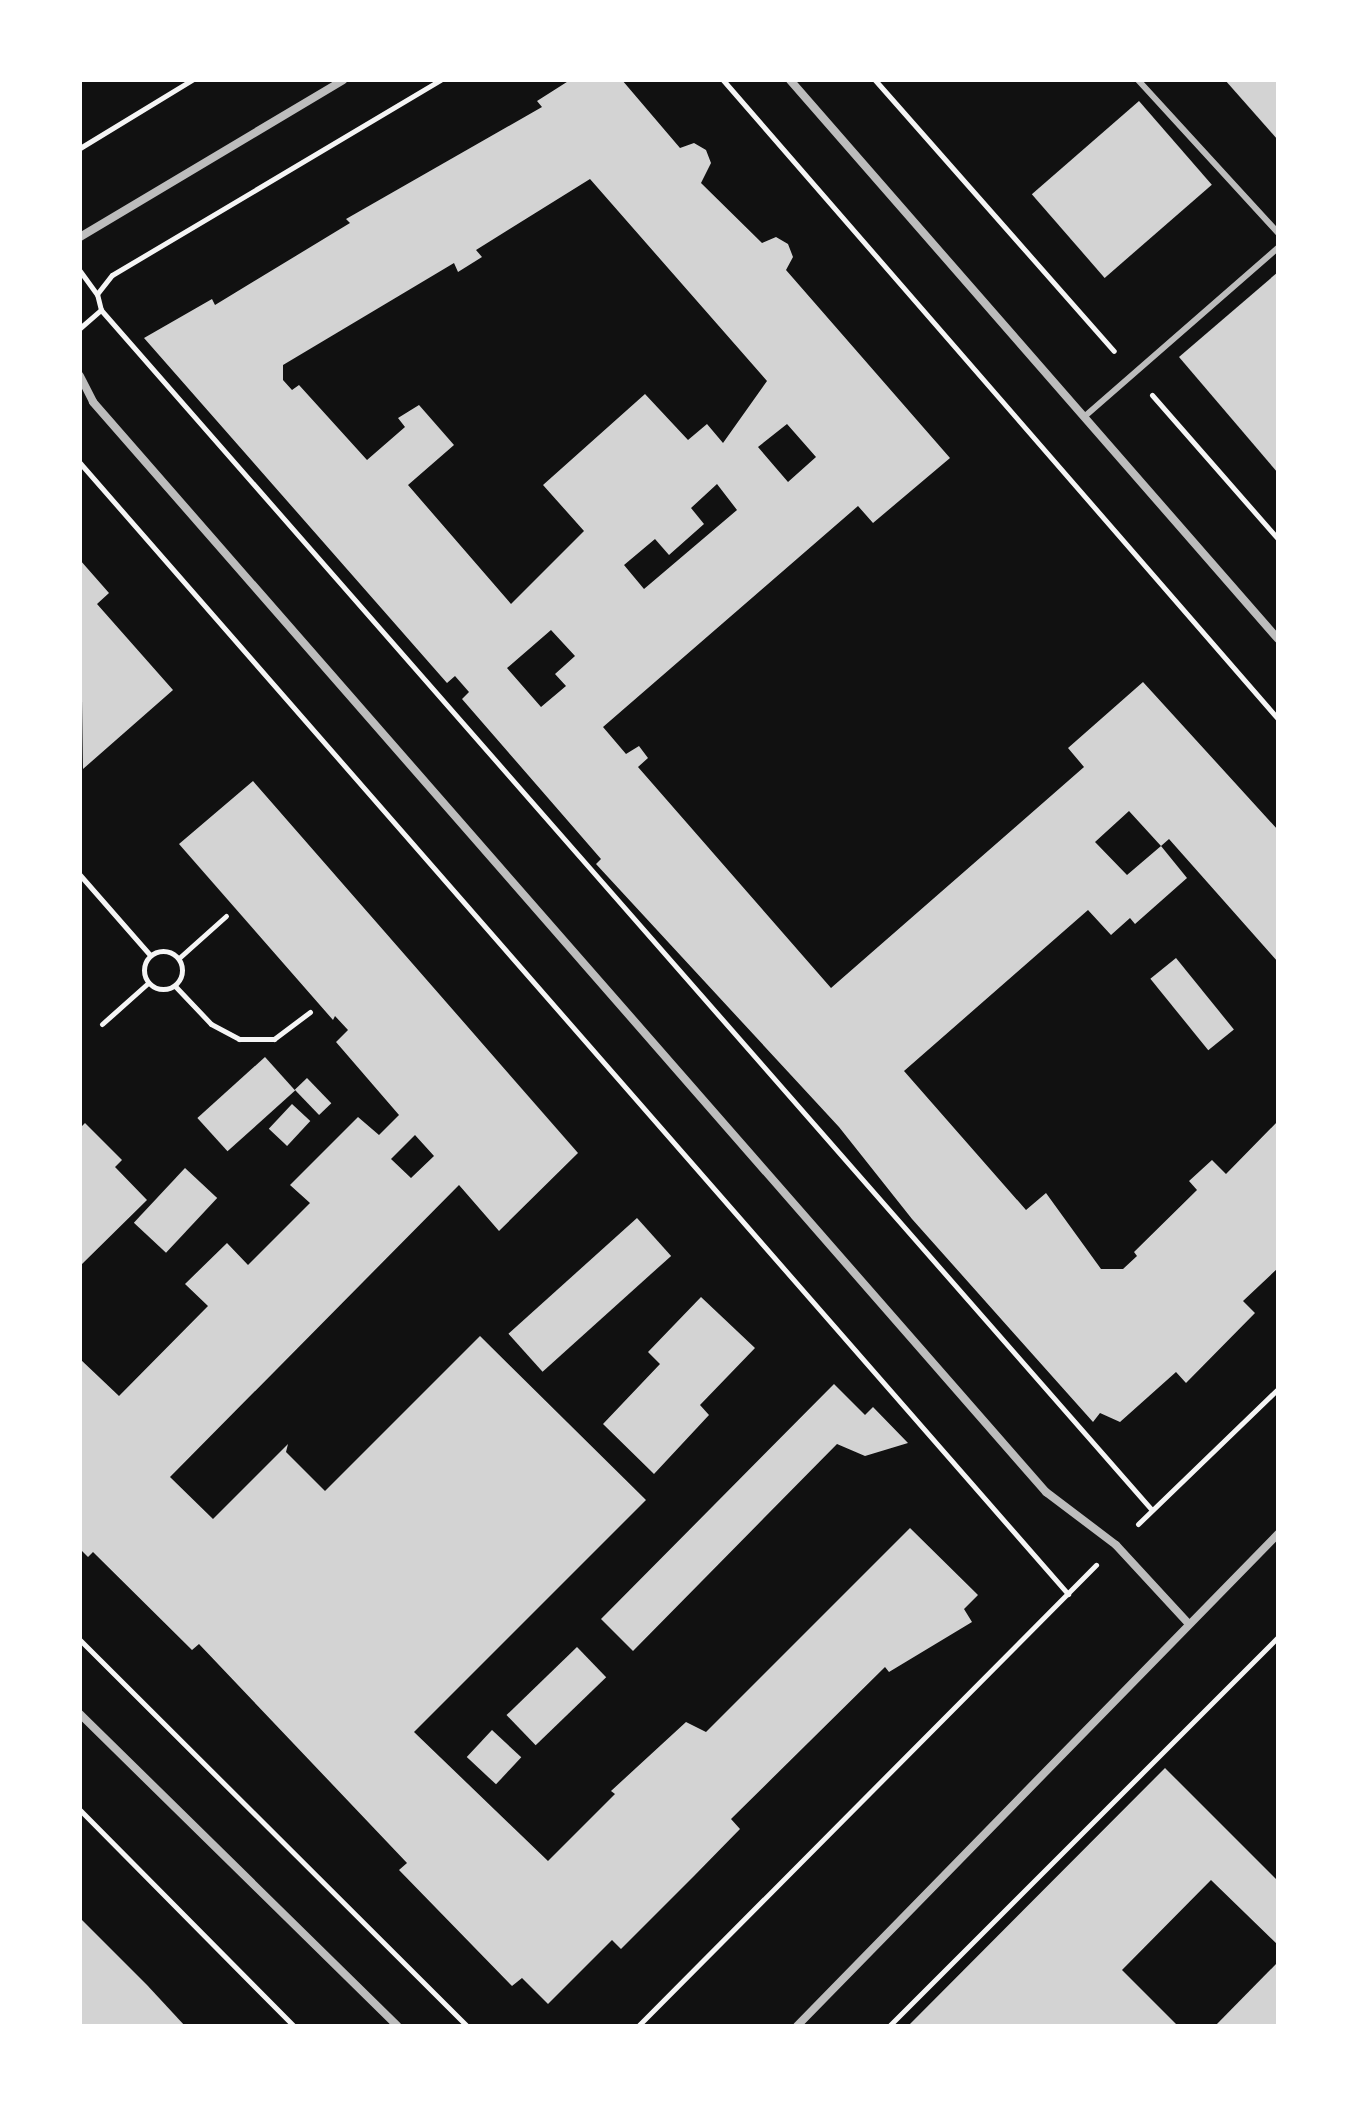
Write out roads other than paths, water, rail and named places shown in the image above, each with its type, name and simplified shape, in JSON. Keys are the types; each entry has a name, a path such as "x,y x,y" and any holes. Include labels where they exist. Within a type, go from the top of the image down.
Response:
{"street":[{"path":"80,237 343,80"},
{"path":"790,80 1278,639"},
{"path":"80,376 93,402 1037,1482 1116,1545 1188,1623"},
{"path":"797,2026 1278,1534"},
{"path":"80,1714 398,2026"}],"lane":[{"path":"1138,80 1278,233"},
{"path":"1084,417 1278,248"}]}
